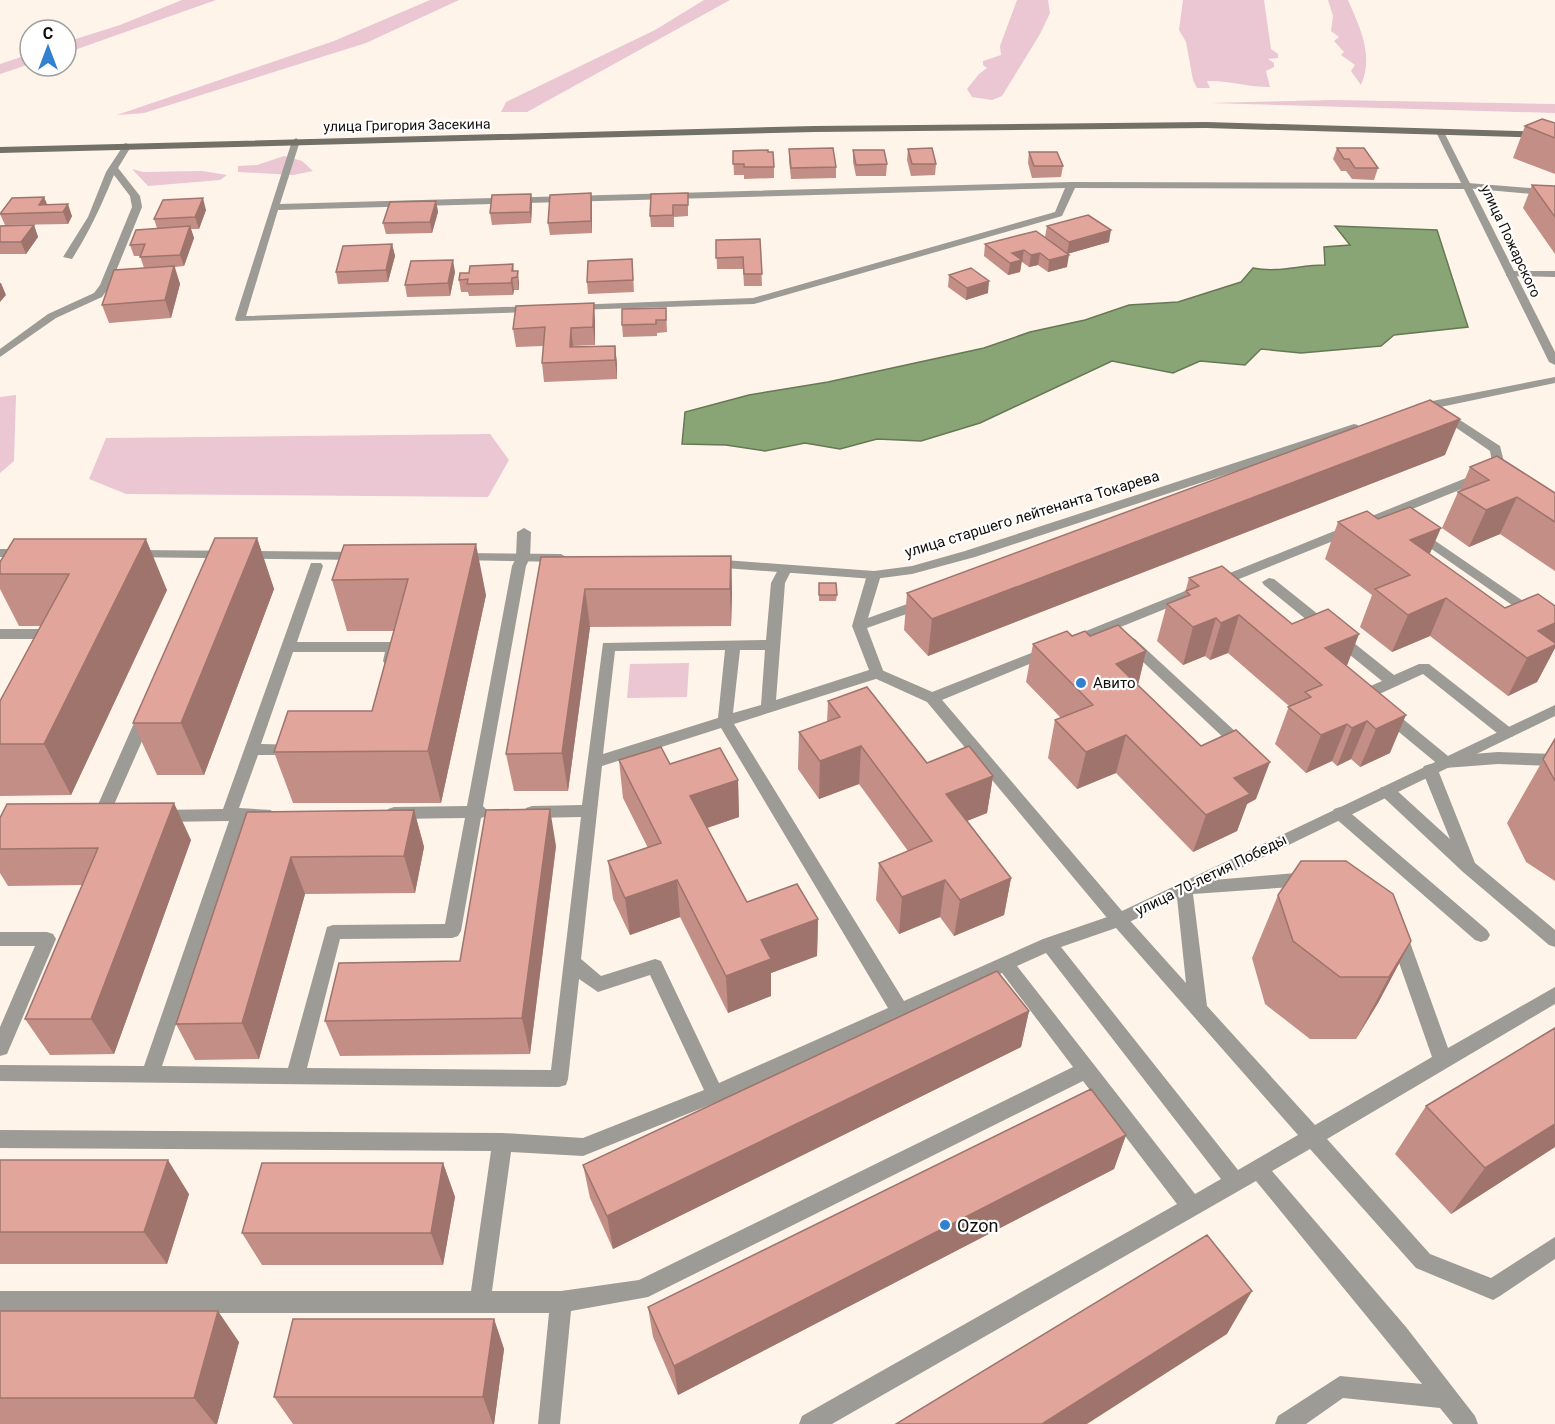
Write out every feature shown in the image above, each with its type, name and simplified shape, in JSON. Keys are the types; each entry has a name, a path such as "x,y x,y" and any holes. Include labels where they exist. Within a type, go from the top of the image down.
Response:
{"main road":[{"name":"улица Григория Засекина","path":"0,150 815,129 1206,125 1555,135"}],"street":[{"name":"улица Пожарского","path":"1440,132 1555,362"},
{"path":"296,141 240,320 551,308"},
{"path":"68,257 91,220 100,201 104,184 128,145"},
{"path":"0,354 52,316 98,295 105,286 137,207 135,196 113,168"},
{"path":"274,207 1071,185 1468,186 1555,194"},
{"path":"563,308 754,301 1059,214 1071,185"},
{"path":"1510,274 1555,274"},
{"path":"1400,414 1430,404 1555,380"},
{"path":"932,698 1112,626 1400,521 1495,476 1498,462 1496,449 1430,404"},
{"name":"улица старшего лейтенанта Токарева","path":"699,562 874,575 912,570 970,554 1367,424"},
{"path":"1157,493 1159,510"},
{"path":"1400,521 1555,630"},
{"path":"295,1077 333,932 452,931 519,566 524,558 524,532"},
{"path":"2,557 42,553"},
{"path":"123,554 214,560 370,556"},
{"path":"441,557 571,559"},
{"path":"150,1075 234,815 252,750 316,566"},
{"path":"768,708 778,583 785,569"},
{"path":"594,763 877,674 859,626 874,575"},
{"path":"1269,582 1393,682"},
{"path":"859,626 937,598"},
{"path":"1112,626 1232,737"},
{"path":"0,634 52,634 41,653"},
{"path":"733,645 725,722 900,1011"},
{"path":"0,1073 559,1079 608,646 773,645"},
{"path":"288,647 394,647 385,681"},
{"path":"1507,733 1424,668 1364,695 1445,762 1498,758 1555,760"},
{"name":"улица 70-летия Победы","path":"877,674 932,698 1119,920 1555,710"},
{"path":"101,816 154,696"},
{"path":"252,750 309,749"},
{"path":"1430,770 1469,867"},
{"path":"1387,790 1469,867 1555,940"},
{"path":"520,812 589,811"},
{"path":"380,813 496,812"},
{"path":"1340,813 1481,935"},
{"path":"148,816 286,814"},
{"path":"1198,1009 1184,888 1323,878"},
{"path":"0,1139 502,1142 584,1147 715,1094 1049,944 1119,920 1423,1262 1493,1289 1555,1247"},
{"path":"1387,920 1396,927 1443,1061"},
{"path":"0,939 47,939 0,1048"},
{"path":"1049,944 1235,1182"},
{"path":"572,962 598,984 655,966 715,1094"},
{"path":"1005,964 1192,1207"},
{"path":"810,1424 1313,1138 1555,995"},
{"path":"0,1302 561,1302 641,1290 1086,1070"},
{"path":"480,1302 502,1142"},
{"path":"1258,1169 1398,1335 1467,1424"},
{"path":"549,1424 561,1302"},
{"path":"1286,1424 1340,1387 1446,1398"}],"shaded area":[{"path":"182,0 216,0 78,49 78,38 120,25"},
{"path":"430,0 459,0 366,43 144,113 117,115 334,41"},
{"path":"704,0 730,0 527,112 501,112 506,102 655,30"},
{"path":"1017,0 1048,0 1050,13 1040,34 1002,96 992,100 972,97 967,89 987,68 983,65 983,61 1001,55 1000,46"},
{"path":"1183,0 1264,0 1271,49 1278,54 1278,58 1268,59 1274,63 1274,67 1266,71 1270,87 1207,81 1210,88 1197,88 1193,80 1186,42 1179,30"},
{"path":"1328,0 1348,0 1357,21 1366,52 1365,74 1361,85 1351,71 1355,65 1341,55 1344,52 1334,41 1339,37 1331,31 1333,16"},
{"path":"18,58 18,68 0,74 0,64"},
{"path":"1334,100 1555,104 1555,113 1210,103"},
{"path":"284,156 302,161 313,171 293,175 238,172 238,166 257,165"},
{"path":"132,169 143,172 202,171 227,175 220,180 148,186"},
{"path":"1335,226 1437,230 1468,327 1394,335 1381,346 1301,353 1261,349 1245,365 1200,361 1173,373 1112,361 980,423 921,441 877,439 840,449 805,443 765,451 726,445 682,444 685,412 749,395 828,382 984,348 1030,332 1085,320 1129,305 1178,302 1241,282 1253,268 1272,270 1325,265 1324,247 1350,245"},
{"path":"16,395 14,461 0,473 0,397"},
{"path":"490,434 509,460 488,497 126,494 89,479 106,438"},
{"path":"689,663 687,697 627,698 630,664"}],"building":[{"path":"1542,119 1555,123 1555,138 1525,126"},
{"path":"833,148 836,167 791,168 789,149"},
{"path":"932,148 936,164 912,164 908,149"},
{"path":"1337,148 1364,148 1378,168 1355,168 1349,159 1344,159"},
{"path":"768,150 768,152 773,152 774,167 744,167 744,164 733,164 733,151"},
{"path":"853,150 884,150 887,164 856,165"},
{"path":"1029,152 1057,152 1063,166 1034,166"},
{"path":"1532,185 1555,186 1555,217"},
{"path":"591,193 591,221 548,223 550,195"},
{"path":"688,193 688,205 673,205 673,215 650,216 651,194"},
{"path":"531,194 530,212 490,213 492,195"},
{"path":"44,197 39,205 68,204 63,212 0,214 12,198"},
{"path":"203,198 195,217 154,219 163,200"},
{"path":"436,201 430,222 383,223 390,202"},
{"path":"1088,215 1111,230 1069,242 1047,226"},
{"path":"34,225 21,242 0,242 0,226"},
{"path":"190,226 180,255 140,257 145,244 130,245 136,230"},
{"path":"1036,231 1069,255 1049,260 1040,253 1031,255 1024,250 1012,253 1022,260 1010,263 985,244"},
{"path":"760,239 762,274 744,274 743,257 716,258 716,240"},
{"path":"392,244 386,270 336,272 343,246"},
{"path":"632,259 633,280 587,282 588,261"},
{"path":"453,260 448,283 405,285 411,261"},
{"path":"513,264 512,271 518,271 517,277 512,278 511,283 467,284 468,279 459,280 460,273 469,273 470,266"},
{"path":"174,266 165,300 102,305 114,270"},
{"path":"971,268 989,281 967,288 949,275"},
{"path":"594,303 593,327 571,328 570,347 615,346 615,360 542,363 545,327 513,329 516,306"},
{"path":"666,308 666,320 656,320 656,324 622,325 622,309"},
{"path":"1430,400 1460,419 932,619 907,593"},
{"path":"1497,456 1555,493 1555,522 1517,497 1486,510 1458,492 1489,480 1470,467"},
{"path":"1410,507 1441,528 1410,540 1505,608 1538,594 1555,606 1555,623 1538,631 1555,645 1527,658 1446,598 1408,615 1375,589 1410,575 1338,522 1367,511 1378,519"},
{"path":"215,538 257,538 181,723 133,723"},
{"path":"14,539 146,539 44,744 0,744 0,701 69,574 0,574 0,562"},
{"path":"476,544 428,751 274,752 288,711 372,711 408,579 332,580 344,545"},
{"path":"731,556 730,589 585,589 562,753 506,754 541,557"},
{"path":"1222,566 1292,624 1328,609 1359,634 1325,648 1406,715 1376,729 1367,721 1352,728 1347,724 1321,735 1288,707 1311,697 1305,692 1322,685 1239,615 1221,623 1216,618 1193,627 1167,604 1190,595 1186,591 1199,586 1189,578"},
{"path":"819,583 836,583 837,595 819,595"},
{"path":"1118,625 1146,651 1116,664 1201,746 1236,730 1270,762 1234,778 1250,794 1206,815 1126,735 1086,752 1055,720 1093,705 1033,644 1067,631 1072,636 1085,631 1090,636"},
{"path":"867,687 927,763 969,746 993,776 946,794 1011,878 960,900 945,880 902,897 879,863 932,841 861,746 820,761 799,732 840,717 828,701"},
{"path":"1555,739 1555,781 1543,759"},
{"path":"661,747 670,764 720,748 738,780 690,796 747,902 797,884 818,919 761,940 771,959 726,976 677,880 625,898 608,861 661,843 619,760"},
{"path":"174,803 91,1019 25,1019 98,848 0,849 0,818 7,804"},
{"path":"550,809 522,1018 325,1021 339,963 460,961 486,810"},
{"path":"414,810 404,856 291,857 242,1023 176,1024 247,812"},
{"path":"1301,861 1346,861 1393,894 1411,941 1389,977 1340,977 1293,941 1278,895"},
{"path":"997,971 1029,1011 607,1216 583,1165"},
{"path":"1555,1028 1555,1124 1485,1168 1426,1106"},
{"path":"1091,1089 1126,1135 674,1366 648,1307"},
{"path":"0,1160 168,1160 144,1232 0,1232"},
{"path":"262,1163 443,1163 431,1233 242,1233"},
{"path":"1207,1235 1252,1291 1042,1424 896,1424"},
{"path":"0,1311 218,1311 194,1398 0,1398"},
{"path":"293,1319 494,1319 483,1397 274,1397"}],"place":[{"name":"Авито","path":"1081,683"},
{"name":"Ozon","path":"945,1225"}]}
